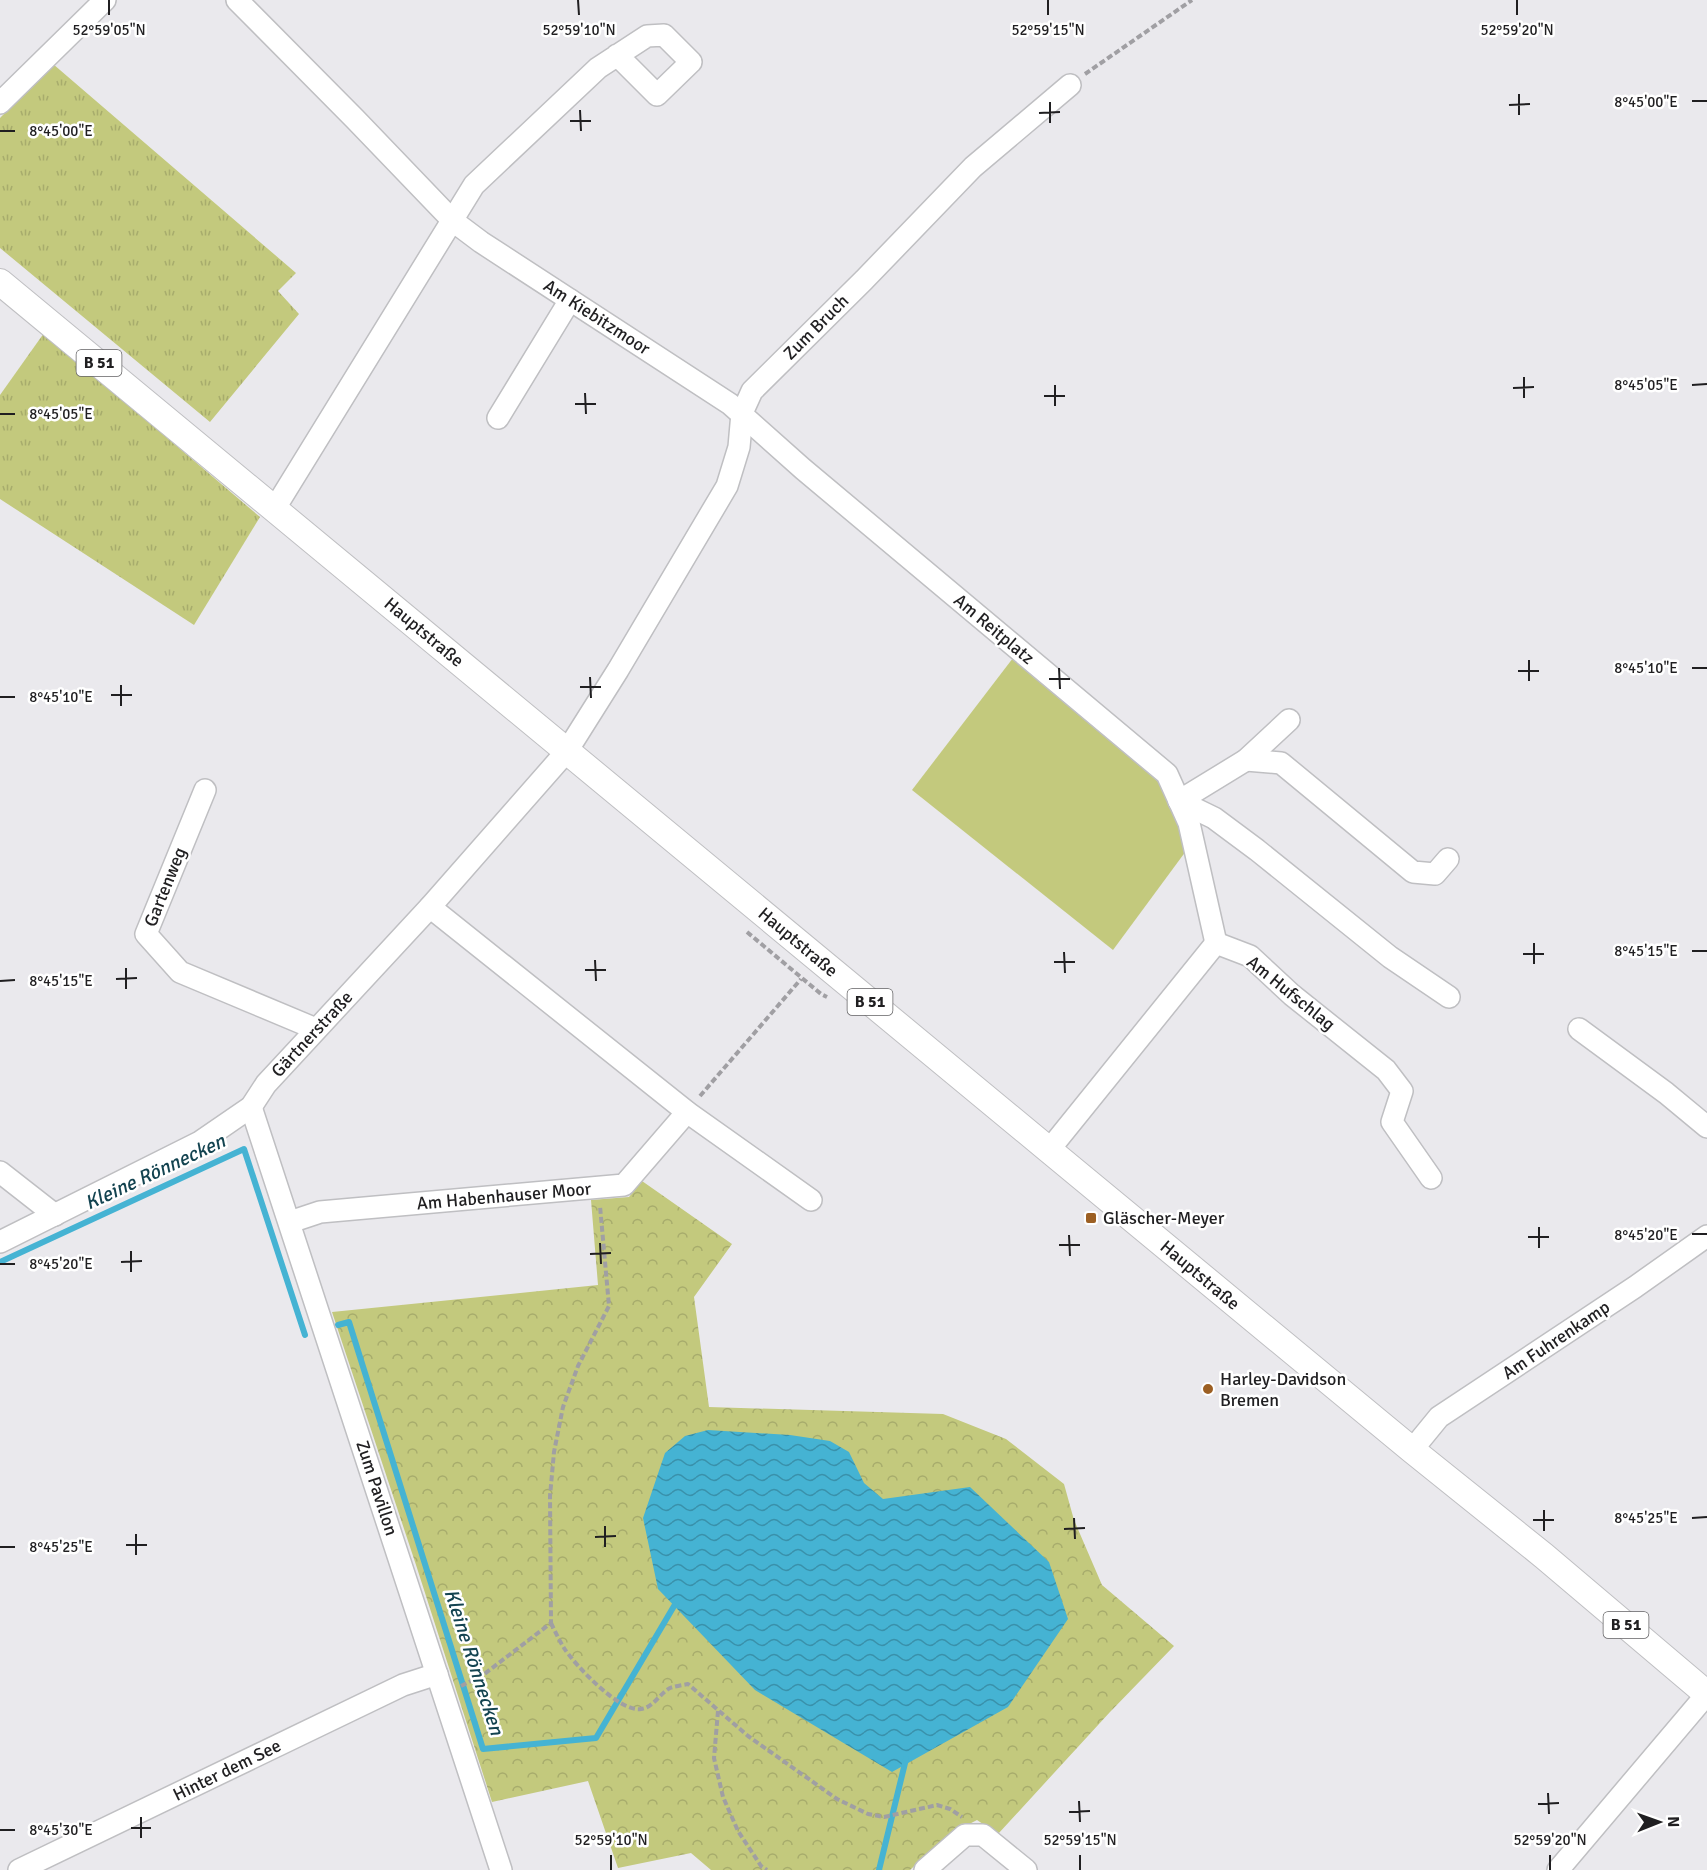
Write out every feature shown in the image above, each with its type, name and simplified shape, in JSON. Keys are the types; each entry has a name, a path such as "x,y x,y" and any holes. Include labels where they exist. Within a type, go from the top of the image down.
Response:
{"main road":[{"name":"Hauptstraße","path":"0,282 1412,1450 1544,1556 1707,1694"}],"street":[{"path":"0,103 105,0"},
{"name":"Am Kiebitzmoor","path":"237,0 356,119 453,221 481,242 742,413"},
{"path":"275,508 474,185 598,68 616,55"},
{"name":"Zum Bruch","path":"567,751 727,486 739,447 742,413 752,391 864,280 973,166 1070,85"},
{"path":"498,418 570,300"},
{"name":"Am Reitplatz","path":"742,413 802,469 1167,774 1189,823 1216,943"},
{"path":"1179,801 1246,760 1289,720"},
{"name":"Gärtnerstraße","path":"0,1242 200,1142 251,1107 266,1084 430,907 567,751"},
{"path":"1246,760 1281,763 1413,872 1435,874 1448,859"},
{"name":"Gartenweg","path":"205,790 146,933 180,972 316,1029"},
{"path":"1179,801 1214,818 1390,957 1449,997"},
{"path":"430,907 687,1112 811,1200"},
{"path":"1049,1150 1216,943"},
{"name":"Am Hufschlag","path":"1216,943 1250,956 1292,995 1386,1070 1402,1091 1392,1122 1431,1178"},
{"path":"1580,1029 1666,1093 1707,1127"},
{"name":"Zum Pavillon","path":"251,1107 501,1870"},
{"name":"Am Habenhauser Moor","path":"290,1222 320,1212 624,1185 687,1112"},
{"path":"0,1172 55,1215"},
{"name":"Am Fuhrenkamp","path":"1412,1450 1439,1417 1635,1287 1707,1236"},
{"name":"Hinter dem See","path":"19,1870 403,1685 437,1674"},
{"path":"1558,1870 1707,1694"},
{"path":"925,1870 965,1835 983,1835 1026,1870"}],"path":[{"path":"1070,85 1192,0"},
{"path":"687,1112 801,979"},
{"path":"598,1187 609,1306 578,1366 563,1407 554,1452 550,1496 551,1623 564,1648 607,1694 630,1709 640,1710 649,1707 670,1688 688,1684 756,1742 837,1799 868,1814 884,1817 937,1805 950,1809 964,1818 973,1835"},
{"path":"472,1681 551,1623"},
{"path":"718,1710 714,1758 723,1797 738,1831 761,1866 767,1870"}],"green space":[{"path":"53,64 296,273 278,291 299,314 210,422 0,248 0,118"},
{"path":"44,333 260,517 194,625 0,499 0,395"},
{"path":"1013,658 1165,782 1180,817 1186,851 1113,950 912,790"},
{"path":"642,1181 732,1244 694,1297 709,1407 943,1414 1006,1439 1064,1484 1074,1520 1102,1585 1174,1646 998,1834 977,1820 948,1835 910,1870 711,1870 691,1853 618,1868 588,1781 492,1802 332,1312 598,1285 591,1200 629,1197"}],"water":[{"path":"708,1430 790,1435 830,1441 849,1452 864,1483 883,1499 970,1487 1049,1562 1068,1619 1008,1707 892,1772 755,1690 658,1589 643,1518 665,1453 685,1436"}],"waterway":[{"name":"Kleine Rönnecken","path":"0,1262 244,1149 305,1335"},
{"name":"Kleine Rönnecken","path":"338,1325 349,1322 483,1749 596,1738 677,1601"},
{"name":"Kleine Rönnecken","path":"879,1870 906,1759"}],"place":[{"name":"Gläscher-Meyer","path":"1091,1218"},
{"name":"Harley-Davidson Bremen","path":"1208,1389"}]}
